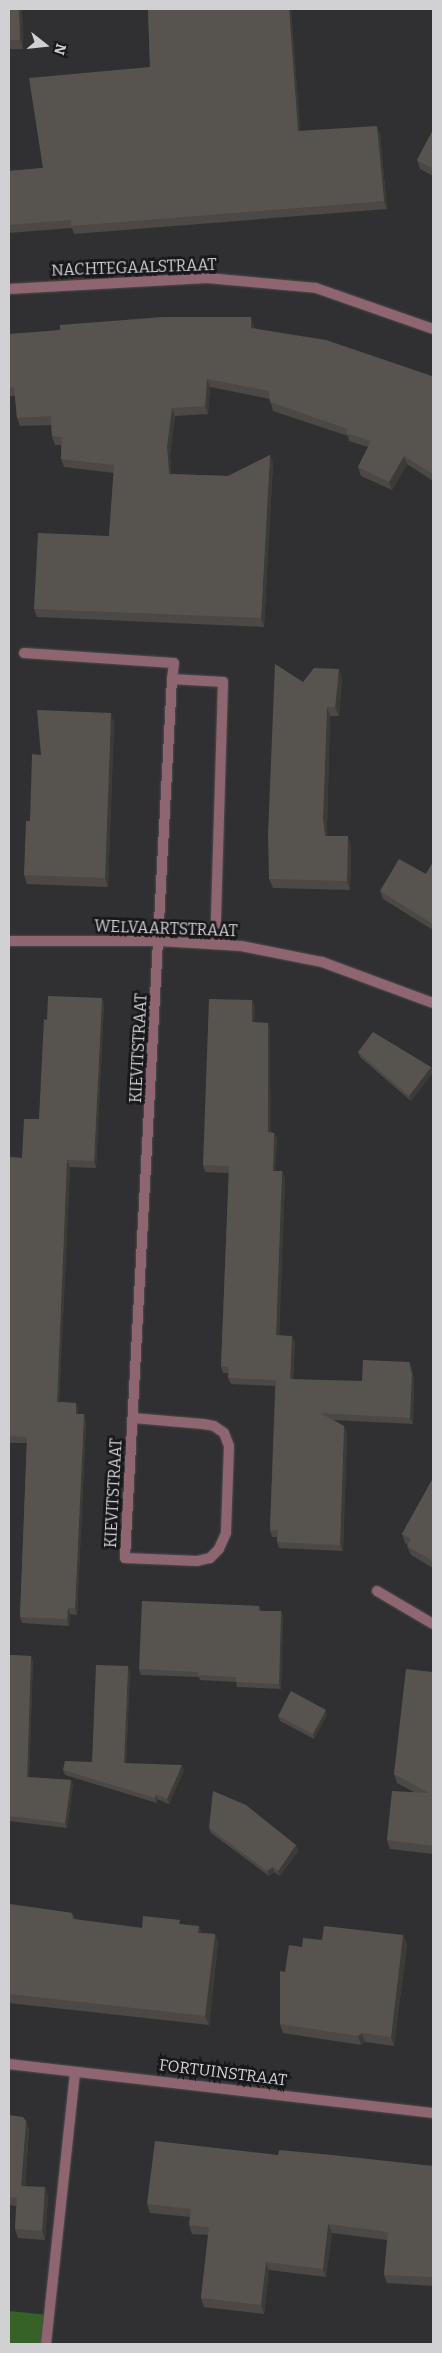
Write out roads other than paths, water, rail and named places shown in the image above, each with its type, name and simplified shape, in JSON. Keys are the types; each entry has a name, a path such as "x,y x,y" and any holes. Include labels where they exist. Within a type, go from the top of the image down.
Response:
{"street":[{"name":"NACHTEGAALSTRAAT","path":"9,289 207,278 316,288 433,329"},
{"name":"KIEVITSTRAAT","path":"24,652 174,663 125,1558 197,1562 210,1558 219,1549 226,1533 229,1446 224,1433 214,1426 203,1424 133,1418"},
{"path":"172,679 223,682 215,944"},
{"name":"WELVAARTSTRAAT","path":"9,941 160,941 215,944 322,962 433,1003"},
{"path":"377,1592 433,1624"},
{"name":"FORTUINSTRAAT","path":"9,2064 433,2113"},
{"path":"46,2344 74,2073"}]}
